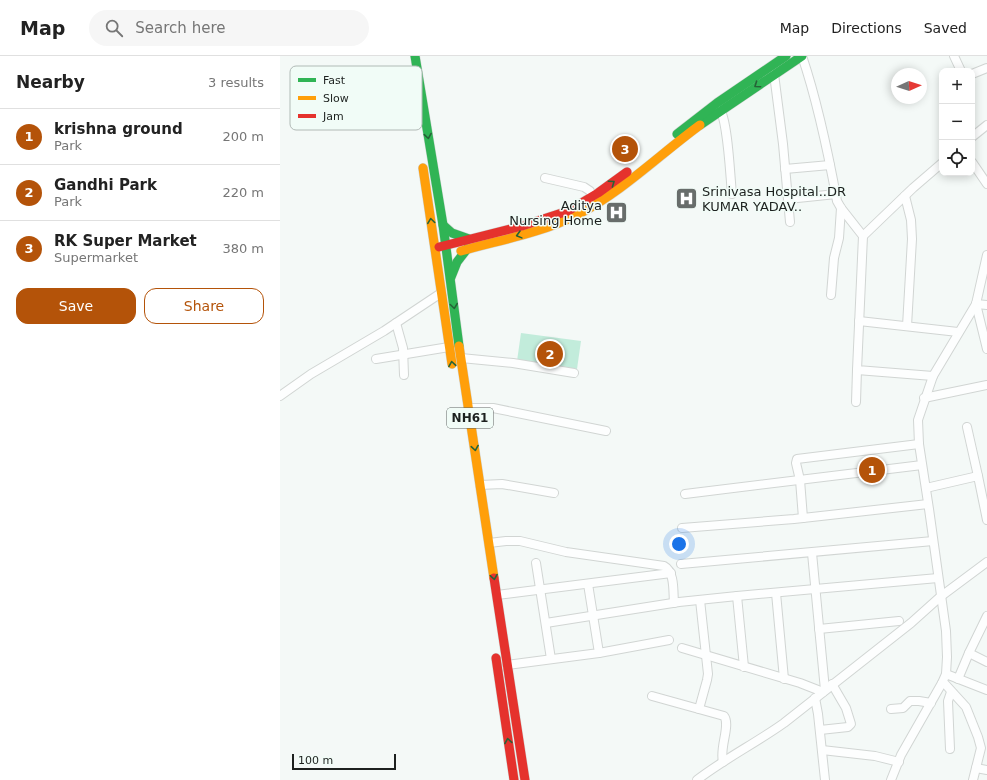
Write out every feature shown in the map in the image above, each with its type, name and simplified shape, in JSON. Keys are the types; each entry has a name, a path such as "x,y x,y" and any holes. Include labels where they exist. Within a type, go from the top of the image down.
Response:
{"main road":[{"path":"406,56 408,66"},
{"name":"NH61","path":"415,56 417,66"},
{"path":"435,252 467,249 547,223 568,211 595,200 625,174 719,107 786,56"},
{"path":"719,107 802,56"},
{"name":"NH61","path":"422,99 443,225 461,358 525,780"},
{"path":"431,154 422,158 453,374"},
{"path":"446,250 469,239 547,223"},
{"path":"443,225 452,233 469,239"},
{"path":"450,282 455,264 467,249"},
{"path":"495,651 514,780"}],"street":[{"path":"802,56 814,90 836,194 841,208 863,236 856,402"},
{"path":"954,56 960,68"},
{"path":"975,73 987,68"},
{"path":"774,74 790,222"},
{"path":"719,107 726,130 732,194"},
{"path":"975,135 987,125"},
{"path":"785,169 830,164"},
{"path":"863,236 913,188 939,166"},
{"path":"975,166 987,184"},
{"path":"544,178 584,187 590,192 595,200"},
{"path":"788,199 836,194"},
{"path":"905,196 911,220 912,239 907,326"},
{"path":"831,295 834,258 839,238 841,208"},
{"path":"891,780 898,762 946,674 946,637 926,488 918,444 918,420 924,398 933,376 976,304 985,270 987,255"},
{"path":"280,396 311,374 396,323 441,293"},
{"path":"976,304 987,305"},
{"path":"976,304 987,349"},
{"path":"859,321 958,332"},
{"path":"396,323 402,341 404,354 404,375"},
{"path":"376,359 449,347"},
{"path":"461,358 574,373"},
{"path":"857,370 933,376"},
{"path":"924,398 987,385"},
{"path":"469,408 493,408 606,431"},
{"path":"967,427 987,520"},
{"path":"804,518 800,480 796,463 798,459 918,444"},
{"path":"685,494 922,465"},
{"path":"926,488 978,476"},
{"path":"480,485 502,484 554,493"},
{"path":"682,528 804,518 928,504"},
{"path":"489,543 506,541 520,542 566,552 664,566 668,568 671,573 674,603"},
{"path":"680,564 933,541"},
{"path":"812,553 824,691"},
{"path":"697,780 768,734 905,628 940,597 987,562"},
{"path":"536,564 551,659"},
{"path":"497,595 671,573"},
{"path":"546,623 700,600 938,578"},
{"path":"588,584 599,653"},
{"path":"776,593 784,679"},
{"path":"738,596 744,667"},
{"path":"699,709 707,680 700,600"},
{"path":"958,679 968,653 987,616"},
{"path":"819,629 899,621"},
{"path":"507,665 599,653 669,640"},
{"path":"682,648 824,691"},
{"path":"968,653 987,662"},
{"path":"946,674 987,690"},
{"path":"942,683 945,684 966,707 984,750 976,768 973,780"},
{"path":"820,730 848,727 851,724 846,708 832,684"},
{"path":"950,749 948,701 951,692"},
{"path":"652,696 722,715 727,719 721,751 723,762"},
{"path":"815,698 825,780"},
{"path":"891,710 903,708 910,701 931,703"},
{"path":"822,750 875,756 898,762"},
{"path":"976,768 987,770"}],"green space":[{"path":"521,333 581,341 577,369 517,361"}],"traffic: fast":[{"path":"415,56 417,66"},
{"path":"677,134 717,103 786,56"},
{"path":"700,125 802,56"},
{"path":"422,98 443,225 459,346"},
{"path":"443,225 452,233 469,239"},
{"path":"451,277 457,262 467,249"}],"traffic: slow":[{"path":"461,251 520,236 549,227 577,215 594,206 625,184 700,125"},
{"path":"423,168 452,364"},
{"path":"459,346 494,578"}],"traffic: jam":[{"path":"439,247 522,226 568,211 598,193 627,172"},
{"path":"494,578 525,780"},
{"path":"496,658 514,780"}],"place":[{"name":"RK Super Market","path":"625,149"},
{"name":"Srinivasa Hospital..DR KUMAR YADAV..","path":"687,198"},
{"name":"Aditya Nursing Home","path":"617,212"},
{"name":"Gandhi Park","path":"550,354"},
{"name":"krishna ground","path":"872,470"}]}
